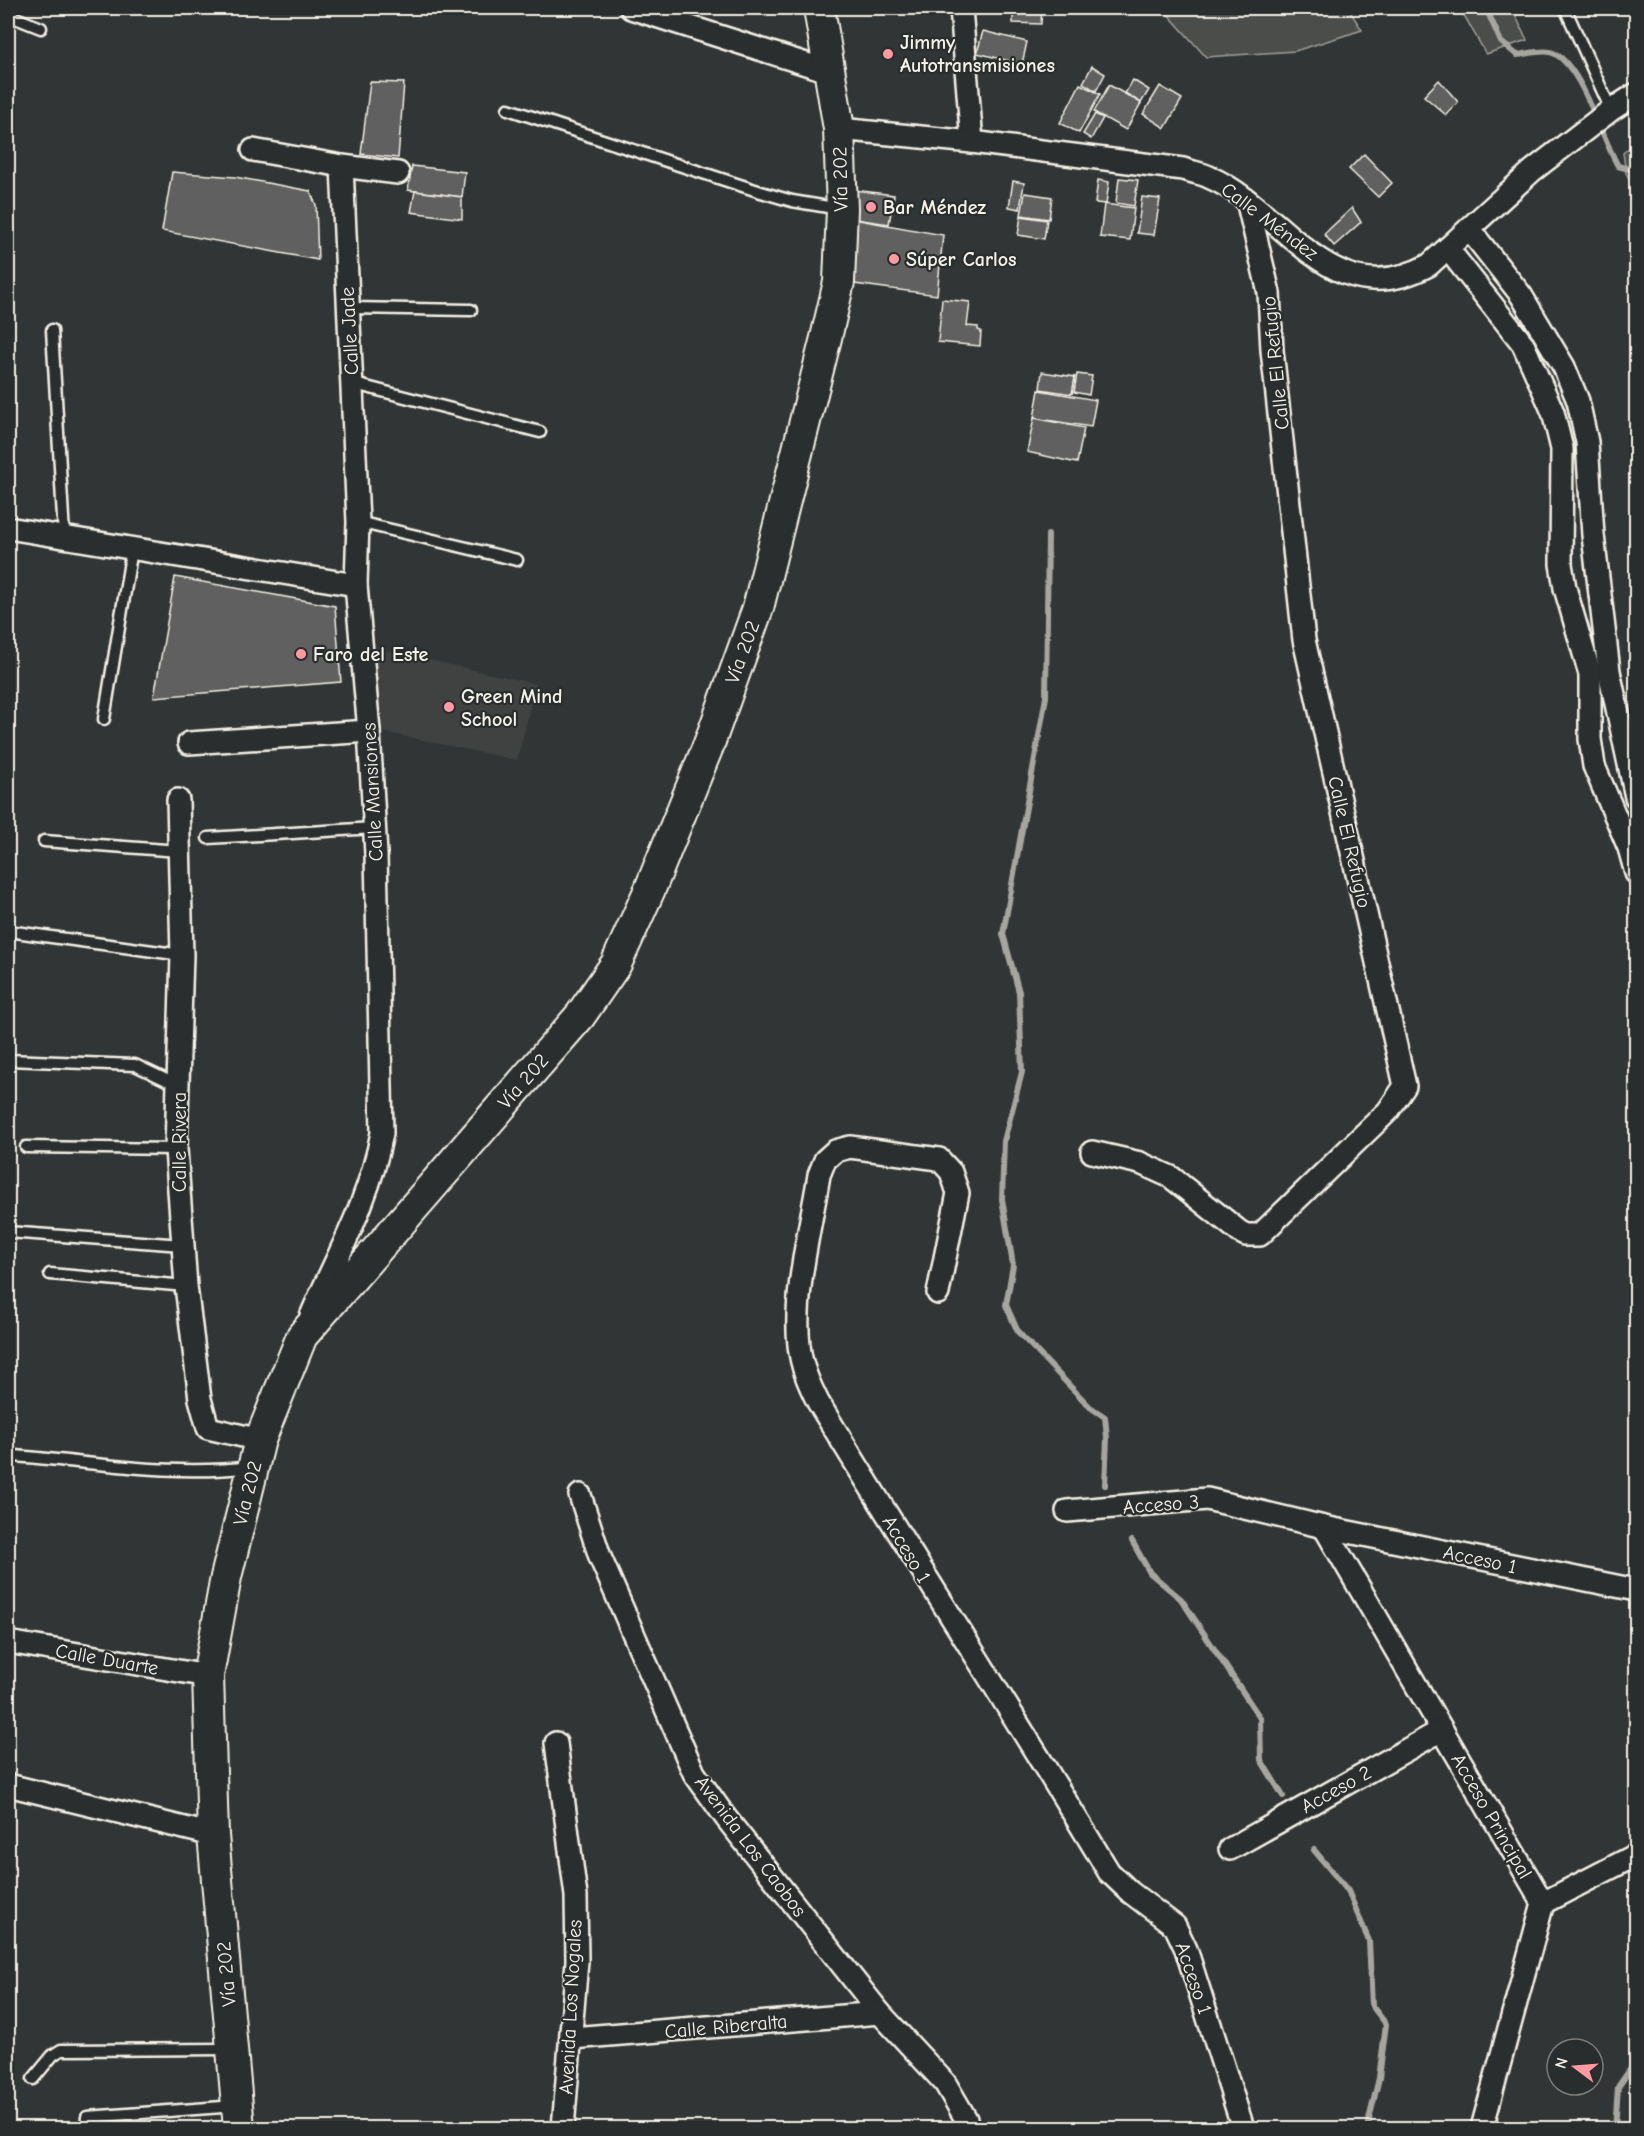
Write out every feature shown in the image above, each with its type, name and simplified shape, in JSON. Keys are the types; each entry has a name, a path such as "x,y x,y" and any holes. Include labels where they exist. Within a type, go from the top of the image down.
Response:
{"main road":[{"name":"Vía 202","path":"238,2117 213,1835 207,1676 226,1577 257,1453 302,1336 580,1016 616,964 650,889 709,744 758,608 839,282 842,209 839,129 819,8"}],"street":[{"path":"631,8 828,71"},
{"path":"961,8 972,142"},
{"name":"Calle Méndez","path":"839,129 972,142 1183,169 1209,177 1246,200 1308,253 1355,276 1375,280 1392,280 1409,275 1429,264 1532,171 1611,110 1636,94"},
{"path":"253,150 342,166 398,173"},
{"name":"Calle Jade","path":"342,166 358,522 356,585"},
{"name":"Calle El Refugio","path":"1092,1152 1157,1169 1171,1177 1240,1232 1246,1235 1260,1235 1388,1111 1405,1086 1304,640 1272,350 1269,293 1246,200"},
{"path":"1469,229 1521,295 1564,367 1578,401 1587,442 1593,535 1609,671 1636,797"},
{"path":"1448,249 1523,344 1553,412 1563,453 1560,564 1590,674 1591,753 1594,766 1629,848 1636,873"},
{"path":"8,528 356,585"},
{"name":"Calle Mansiones","path":"302,1336 349,1239 375,1168 382,1133 374,828 369,732 356,585"},
{"path":"189,742 369,732"},
{"name":"Calle Rivera","path":"178,800 182,955 176,1149 186,1286 200,1399 208,1428 257,1453"},
{"name":"Acceso 1","path":"938,1293 958,1193 951,1172 939,1159 850,1147 835,1151 825,1160 819,1175 797,1314 799,1346 804,1372 824,1412 952,1622 1004,1697 1109,1872 1130,1892 1175,1926 1186,1949 1243,2128"},
{"name":"Avenida Los Caobos","path":"580,1495 600,1557 694,1773 726,1818 880,2013 945,2084 966,2119 968,2128"},
{"name":"Acceso 3","path":"1067,1511 1207,1500 1324,1527"},
{"name":"Acceso 1","path":"1324,1527 1636,1590"},
{"name":"Acceso Principal","path":"1324,1527 1543,1903"},
{"name":"Calle Duarte","path":"8,1642 207,1676"},
{"name":"Acceso 2","path":"1230,1849 1442,1730"},
{"name":"Avenida Los Nogales","path":"556,1743 576,1896 577,1961 572,2038 562,2128"},
{"path":"8,1785 213,1835"},
{"path":"1482,2128 1543,1903 1636,1855"},
{"name":"Calle Riberalta","path":"572,2038 880,2013"}],"lane":[{"path":"1565,8 1611,110"},
{"path":"8,15 41,28"},
{"path":"508,109 761,192 792,201 842,209"},
{"path":"348,308 471,310"},
{"path":"52,330 64,536"},
{"path":"351,383 540,432"},
{"path":"358,522 517,560"},
{"path":"105,719 132,549"},
{"path":"208,838 374,828"},
{"path":"44,841 179,851"},
{"path":"8,931 182,955"},
{"path":"8,1060 135,1065 179,1086"},
{"path":"26,1147 176,1149"},
{"path":"8,1232 182,1245"},
{"path":"50,1274 186,1286"},
{"path":"15,1456 221,1471 257,1453"},
{"path":"33,2079 53,2055 61,2050 233,2049"},
{"path":"86,2128 87,2117 238,2117"}],"shaded area":[{"path":"1170,8 1348,8 1362,30 1295,51 1206,57 1166,12"},
{"path":"1460,8 1512,8 1527,40 1486,54"},
{"path":"1636,142 1636,191 1626,173 1623,153"},
{"name":"Green Mind School","path":"363,645 536,684 517,760 369,729"}],"building":[{"path":"1013,8 1042,8 1041,24 1013,23"},
{"path":"983,31 1027,42 1022,64 977,53"},
{"path":"1092,66 1105,74 1096,91 1083,83"},
{"path":"1133,80 1149,90 1141,103 1125,93"},
{"path":"1439,80 1458,102 1446,115 1424,96"},
{"path":"370,82 404,83 398,158 361,154"},
{"path":"1080,84 1100,94 1079,133 1060,123"},
{"path":"1109,85 1141,103 1126,130 1094,112"},
{"path":"1160,86 1182,99 1165,128 1143,114"},
{"path":"1095,114 1103,118 1091,139 1083,134"},
{"path":"1364,154 1392,183 1378,197 1349,169"},
{"path":"412,166 465,172 462,197 408,190"},
{"path":"172,172 235,177 310,191 316,205 318,260 162,231"},
{"path":"1119,178 1138,180 1134,206 1116,203"},
{"path":"1098,180 1109,182 1106,204 1095,203"},
{"path":"1013,181 1024,183 1020,209 1009,207"},
{"name":"Bar Méndez","path":"854,190 894,195 889,224 848,218"},
{"path":"415,191 462,197 462,219 411,212"},
{"path":"1025,193 1052,197 1049,219 1021,215"},
{"path":"1142,197 1160,199 1154,235 1137,233"},
{"path":"1104,204 1134,208 1130,240 1100,237"},
{"path":"1352,208 1361,222 1334,246 1324,234"},
{"path":"1021,216 1047,220 1044,239 1018,235"},
{"name":"Súper Carlos","path":"848,218 943,235 937,295 847,283"},
{"path":"942,299 970,302 967,326 978,327 981,331 980,346 938,342"},
{"path":"1042,372 1075,377 1072,394 1040,389"},
{"path":"1077,374 1092,376 1089,395 1074,392"},
{"path":"1039,390 1096,400 1091,427 1034,418"},
{"path":"1034,418 1084,428 1077,463 1027,452"},
{"path":"175,577 335,606 341,682 154,697"}],"waterway":[{"path":"1486,8 1501,42 1517,55 1550,52 1561,58 1580,84 1618,166 1636,171"},
{"path":"1048,535 1046,697 1003,934 1019,992 1022,1072 1004,1141 1002,1199 1013,1265 1006,1305 1018,1332 1090,1407 1105,1417 1107,1438 1105,1485"},
{"path":"1132,1541 1150,1573 1181,1599 1260,1718 1261,1760 1283,1796"},
{"path":"1314,1850 1348,1891 1369,1941 1372,2006 1386,2024 1379,2078 1367,2128"},
{"path":"1615,2128 1618,2087 1636,2061"}],"place":[{"name":"Jimmy Autotransmisiones","path":"888,54"},
{"name":"Bar Méndez","path":"871,207"},
{"name":"Súper Carlos","path":"894,259"},
{"name":"Faro del Este","path":"301,654"},
{"name":"Green Mind School","path":"449,707"}]}
